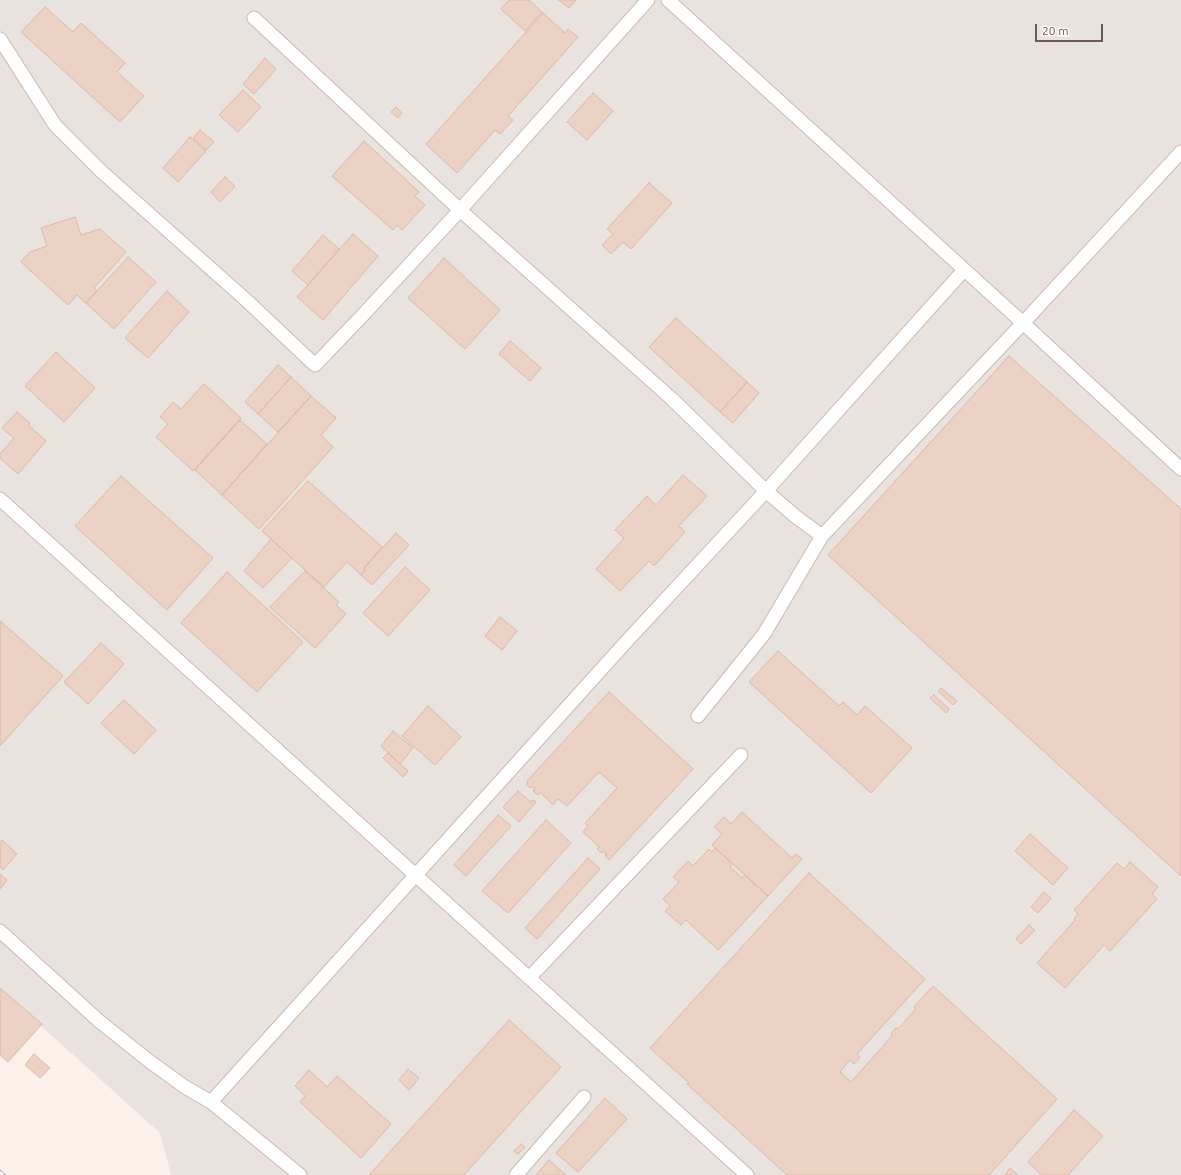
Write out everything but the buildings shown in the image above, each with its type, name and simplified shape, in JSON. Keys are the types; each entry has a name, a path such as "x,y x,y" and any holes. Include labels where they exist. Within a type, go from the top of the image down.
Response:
{"lane":[{"path":"0,39 55,125 102,172 245,299 315,365 460,210 648,0"},
{"path":"668,0 1181,469"},
{"path":"254,18 460,210 672,399 766,491 795,516 822,536"},
{"path":"698,716 764,634 822,536 1023,323 1181,152"},
{"path":"211,1102 626,642 766,491 964,270"},
{"path":"0,499 747,1175"},
{"path":"529,978 740,755"},
{"path":"0,931 99,1021 149,1061 185,1087 211,1102 300,1175"},
{"path":"516,1175 584,1097"}],"shaded area":[{"path":"0,0 1181,0 1181,1175 171,1175 160,1133 0,989"}],"railway":[{"path":"0,1172 3,1175"}]}
